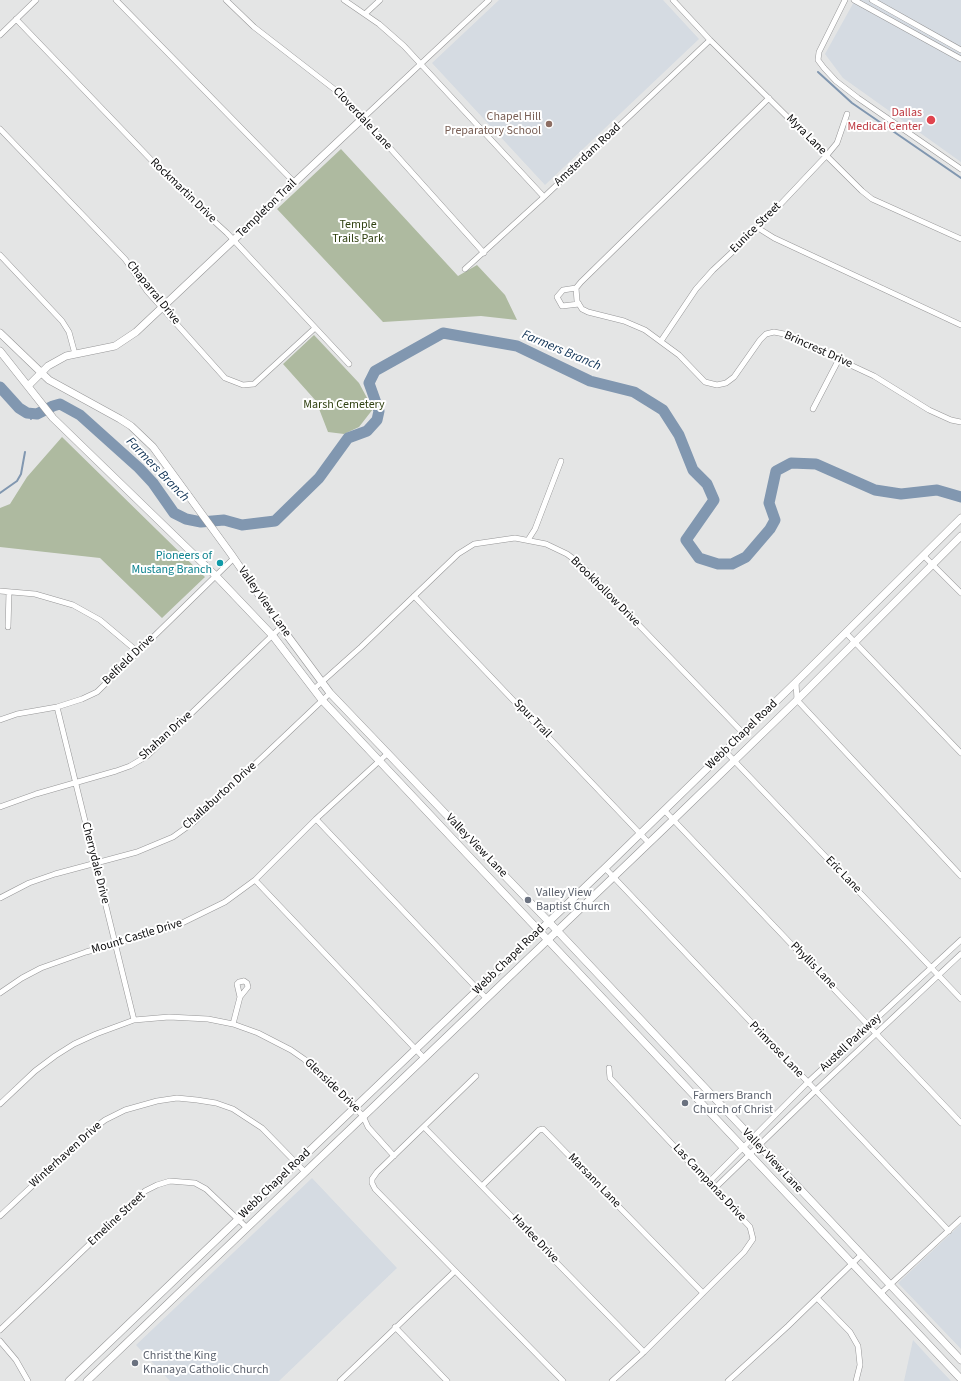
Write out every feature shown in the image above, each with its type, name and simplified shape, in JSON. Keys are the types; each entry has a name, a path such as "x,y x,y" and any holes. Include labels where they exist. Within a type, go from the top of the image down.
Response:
{"main road":[{"name":"Templeton Trail","path":"28,386 54,361 75,354 115,346 125,341 164,307 362,118"},
{"name":"Valley View Lane","path":"0,333 49,380 131,426 156,451 234,558 281,627 330,693 549,922 961,1360"},
{"name":"Valley View Lane","path":"0,351 53,418 216,576 273,636 322,700 618,1013 748,1154 961,1378"},
{"name":"Webb Chapel Road","path":"69,1381 212,1243 297,1164 353,1108 479,990 539,930 744,734 961,518"},
{"name":"Webb Chapel Road","path":"87,1381 362,1116 673,820 797,700 961,536"},
{"path":"618,1013 626,1005"},
{"path":"212,1243 221,1252"},
{"path":"123,1328 132,1338"},
{"path":"937,1354 947,1345"}],"street":[{"path":"0,35 36,0"},
{"path":"116,0 294,182"},
{"name":"Cloverdale Lane","path":"226,0 254,27 334,89 484,253"},
{"path":"344,0 365,14 394,37 421,64 544,197"},
{"path":"365,14 380,0"},
{"name":"Templeton Trail","path":"362,118 488,0"},
{"name":"Myra Lane","path":"673,0 710,40 872,199 961,239"},
{"path":"845,0 819,52 818,60 836,81 858,98 961,169"},
{"path":"854,0 959,58 961,51 872,0"},
{"name":"Rockmartin Drive","path":"16,19 176,185 233,241 349,364"},
{"name":"Amsterdam Road","path":"465,269 544,197 710,40"},
{"path":"576,288 576,295 579,304 562,306 557,297 563,290 576,288 769,98"},
{"name":"Eunice Street","path":"661,341 696,289 713,270 758,228 837,143 847,114"},
{"name":"Chaparral Drive","path":"0,129 125,259 148,291 164,307 225,378 243,385 254,384 315,328"},
{"path":"758,228 774,238 961,325"},
{"path":"0,255 62,321 69,332 75,354"},
{"name":"Brincrest Drive","path":"579,304 588,312 624,321 645,330 679,355 698,378 705,382 717,385 726,383 734,377 760,340 766,334 774,332 784,334 839,359 874,376 929,410 951,420 961,422"},
{"path":"813,409 839,359"},
{"path":"528,540 535,529 561,461"},
{"name":"Brookhollow Drive","path":"314,689 414,596 450,560 467,548 474,544 500,539 528,540 555,547 579,563 744,734"},
{"path":"924,556 961,592"},
{"name":"Belfield Drive","path":"0,720 18,714 82,699 97,692 234,558"},
{"path":"0,591 35,594 73,605 100,620 138,652"},
{"path":"8,627 9,592"},
{"name":"Spur Trail","path":"414,596 649,843"},
{"name":"Shahan Drive","path":"0,807 36,794 76,784 123,769 146,756 281,627"},
{"path":"846,633 961,753"},
{"path":"796,682 797,700 961,876"},
{"name":"Challaburton Drive","path":"0,898 42,879 159,844 182,832 330,693"},
{"name":"Cherrydale Drive","path":"57,706 94,863 134,1020"},
{"name":"Eric Lane","path":"725,751 961,999"},
{"name":"Mount Castle Drive","path":"0,993 22,978 41,968 114,944 176,926 206,913 225,902 255,880 316,819 388,753"},
{"name":"Phyllis Lane","path":"664,810 961,1123"},
{"path":"316,819 486,998"},
{"name":"Primrose Lane","path":"605,868 814,1091 948,1231"},
{"path":"255,880 424,1058"},
{"name":"Austell Parkway","path":"708,1182 808,1083 961,940"},
{"name":"Austell Parkway","path":"714,1188 876,1032 961,954"},
{"path":"233,1024 240,996"},
{"name":"Glenside Drive","path":"0,1104 35,1071 74,1044 134,1020 186,1017 233,1024 258,1033 291,1050 322,1074 362,1116 368,1127 394,1156"},
{"name":"Las Campanas Drive","path":"609,1068 610,1078 750,1227 753,1239 744,1252 703,1294 612,1381"},
{"path":"476,1076 377,1172 372,1179 372,1183 375,1189 454,1272 563,1381"},
{"name":"Winterhaven Drive","path":"0,1216 92,1130 105,1120 125,1110 157,1101 177,1098 216,1103 233,1109 262,1128 305,1172"},
{"name":"Harlee Drive","path":"424,1127 483,1185 644,1352"},
{"name":"Marsann Lane","path":"483,1185 539,1130 543,1129 703,1294"},
{"name":"Emeline Street","path":"0,1330 145,1191 157,1185 170,1181 195,1183 206,1189 247,1228"},
{"path":"880,1294 961,1219"},
{"path":"728,1381 861,1255"},
{"path":"340,1381 454,1272"},
{"path":"817,1298 850,1332 858,1346 860,1365 856,1381"},
{"path":"395,1327 447,1381"},
{"path":"0,1341 16,1360 28,1381"}],"shaded area":[{"name":"Chapel Hill Preparatory School","path":"499,0 663,0 699,39 545,185 432,63"},
{"name":"Dallas Medical Center","path":"855,0 961,0 961,162 843,78 825,54"},
{"path":"312,1178 397,1268 279,1381 170,1381 136,1345"},
{"path":"961,1224 961,1349 898,1283"},
{"path":"913,1340 934,1363 951,1381 904,1381"}],"green space":[{"name":"Temple Trails Park","path":"341,149 458,276 477,265 505,295 517,320 481,316 383,322 277,209"},
{"name":"Marsh Cemetery","path":"314,335 359,383 373,409 359,427 344,434 328,432 316,401 283,364"},
{"path":"62,437 205,577 162,618 100,558 0,547 0,508 10,504 27,477"}],"waterway":[{"path":"818,72 852,103 961,178"},
{"name":"Farmers Branch","path":"0,387 19,408 27,413 37,414 60,404 80,415 139,468 153,483 174,513 186,519 201,522 224,520 242,525 275,521 319,478 348,438 367,431 377,420 379,411 369,383 375,371 443,333 517,346 590,381 634,392 663,410 679,435 693,470 707,484 714,500 686,540 699,558 718,564 732,564 746,557 770,529 775,520 769,503 776,471 791,463 816,464 875,490 901,494 937,490 961,497"},
{"name":"Farmers Branch","path":"31,419 33,414"},
{"path":"0,493 17,481 21,474 25,452"}],"place":[{"name":"Dallas Medical Center","path":"931,120"},
{"name":"Chapel Hill Preparatory School","path":"549,124"},
{"name":"Pioneers of Mustang Branch","path":"220,563"},
{"name":"Valley View Baptist Church","path":"528,900"},
{"name":"Farmers Branch Church of Christ","path":"685,1103"},
{"name":"Christ the King Knanaya Catholic Church","path":"135,1363"}]}
